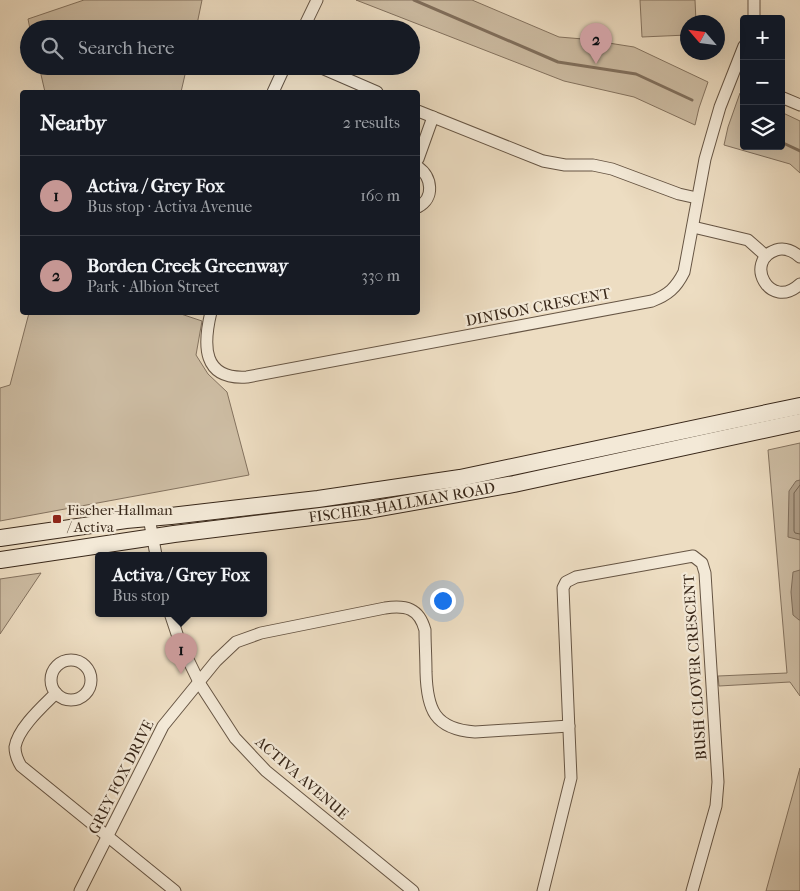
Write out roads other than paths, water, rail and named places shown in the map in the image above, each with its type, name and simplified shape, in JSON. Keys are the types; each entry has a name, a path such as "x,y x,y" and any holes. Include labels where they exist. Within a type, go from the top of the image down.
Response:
{"main road":[{"name":"FISCHER-HALLMAN ROAD","path":"0,538 126,520 327,498 460,478 800,406"},
{"name":"FISCHER-HALLMAN ROAD","path":"0,560 152,537 369,510 514,484 800,422"}],"street":[{"path":"308,20 317,0"},
{"path":"754,0 754,15"},
{"name":"DINISON CRESCENT","path":"211,315 206,332 206,350 216,368 225,375 234,378 652,301 671,291 678,284 684,272 705,159 720,108 740,55"},
{"path":"732,74 740,77"},
{"path":"274,90 281,75"},
{"path":"338,75 372,90"},
{"path":"785,99 800,106"},
{"path":"420,111 433,118 543,161 565,165 593,165 612,169 679,194 697,198"},
{"path":"420,154 433,118"},
{"path":"420,169 428,179 430,187 429,194 420,205"},
{"path":"693,227 748,240 766,256"},
{"path":"800,257 787,249 779,249 766,256 762,262 762,277 765,284 772,290 787,292 800,284"},
{"path":"149,518 155,552"},
{"name":"BUSH CLOVER CRESCENT","path":"543,891 571,778 563,588 566,582 576,577 693,556 702,563 705,573 718,782 716,806 692,891"},
{"name":"GREY FOX DRIVE","path":"80,891 163,726 200,684 216,661 236,642 261,633 385,608 401,606 411,609 422,620 425,630 427,694 434,714 442,722 457,729 475,732 569,726"},
{"name":"ACTIVA AVENUE","path":"171,617 180,643 200,684 235,738 266,771 413,891"},
{"path":"56,693 30,720 18,738 15,749 21,766 175,891"}],"water":[{"path":"800,480 800,540 788,537 789,491 796,481"},
{"path":"800,570 799,620 793,615 791,592 793,572"}],"waterway":[{"path":"414,0 558,62 636,74 692,100"},
{"path":"785,144 800,151"}],"place":[{"name":"Borden Creek Greenway","path":"596,64"},
{"name":"Fischer-Hallman / Activa","path":"57,519"},
{"name":"Activa / Grey Fox","path":"181,674"}]}
